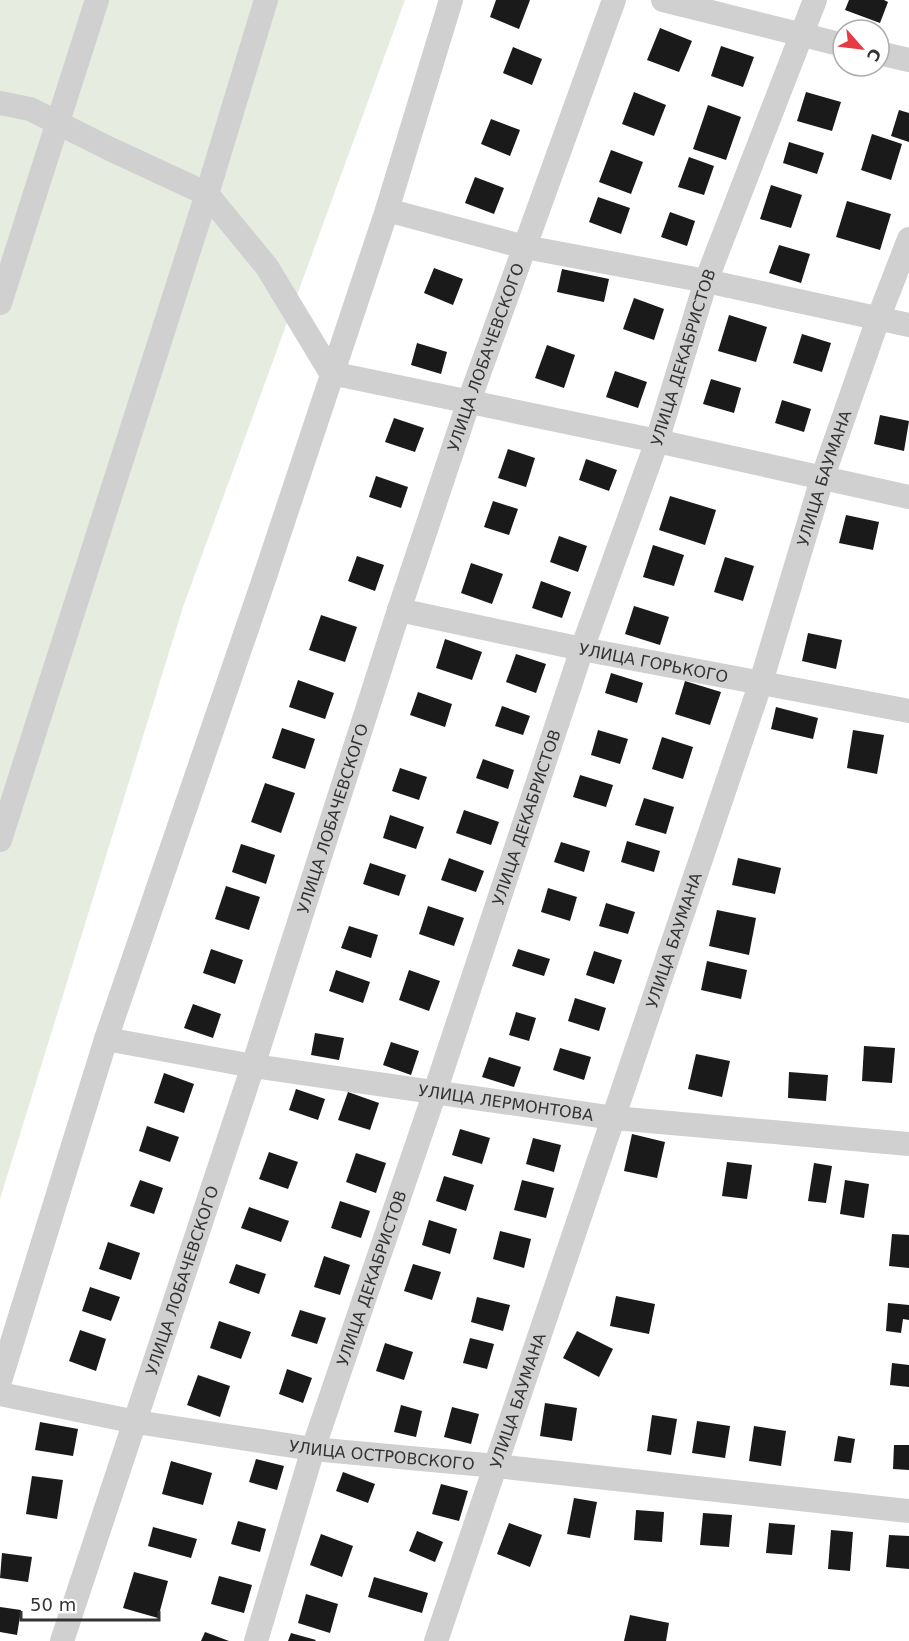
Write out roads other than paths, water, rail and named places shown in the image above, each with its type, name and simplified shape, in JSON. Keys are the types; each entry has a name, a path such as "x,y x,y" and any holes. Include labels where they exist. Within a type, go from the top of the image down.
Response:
{"street":[{"path":"0,303 98,0"},
{"path":"0,840 207,194 266,0"},
{"path":"0,1381 106,1038 263,582 387,210 450,0"},
{"name":"УЛИЦА ЛОБАЧЕВСКОГО","path":"62,1641 253,1066 399,610 469,401 614,0"},
{"path":"663,0 831,42"},
{"name":"УЛИЦА ДЕКАБРИСТОВ","path":"256,1641 314,1449 582,649 657,441 706,281 815,0"},
{"path":"891,56 909,60"},
{"path":"0,104 30,109 207,194 267,267 331,373 657,441 909,497"},
{"path":"387,210 525,247 706,281 909,325"},
{"name":"УЛИЦА БАУМАНА","path":"436,1641 761,682 822,479 878,319 909,239"},
{"name":"УЛИЦА ГОРЬКОГО","path":"399,610 582,649 909,711"},
{"name":"УЛИЦА ЛЕРМОНТОВА","path":"106,1038 253,1066 614,1119 909,1144"},
{"name":"УЛИЦА ОСТРОВСКОГО","path":"0,1394 136,1422 314,1449 909,1510"}]}
